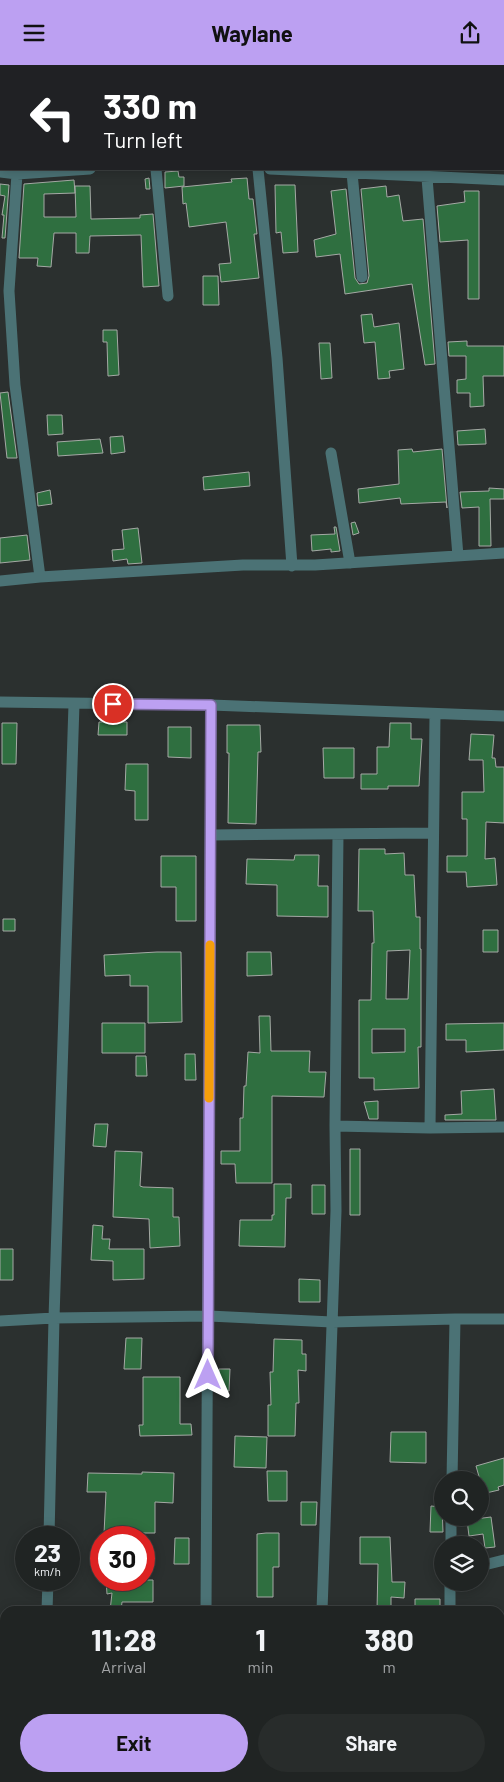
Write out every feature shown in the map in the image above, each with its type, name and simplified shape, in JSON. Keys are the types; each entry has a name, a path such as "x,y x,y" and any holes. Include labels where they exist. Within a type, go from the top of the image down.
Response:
{"street":[{"path":"0,172 17,174 75,170"},
{"path":"156,170 168,296"},
{"path":"258,170 277,358 292,565"},
{"path":"290,170 428,178 504,180"},
{"path":"352,173 362,277"},
{"path":"17,174 9,301 14,385 40,577"},
{"path":"428,178 458,556"},
{"path":"331,453 350,563"},
{"path":"0,581 243,565 350,563 504,553"},
{"path":"0,702 211,705 435,715 504,716"},
{"path":"49,1526 54,1318 74,704"},
{"path":"206,1606 211,705"},
{"path":"430,1128 435,715"},
{"path":"210,835 433,833"},
{"path":"322,1606 336,1211 338,834"},
{"path":"335,1126 504,1127"},
{"path":"0,1321 54,1318 208,1316 332,1323 504,1319"},
{"path":"452,1471 455,1319"},
{"path":"489,1564 504,1560"},
{"path":"48,1591 48,1606"},
{"path":"450,1591 450,1606"}],"building":[{"path":"178,171 179,177 184,177 184,186 165,188 165,172"},
{"path":"149,178 150,189 146,189 145,179"},
{"path":"247,178 249,199 253,199 257,234 254,234 259,278 221,282 219,264 231,263 226,222 189,227 186,203 183,204 182,187 232,182 231,179"},
{"path":"74,180 75,193 44,194 44,217 76,217 75,186 90,186 91,219 140,218 140,215 153,214 159,286 143,287 141,235 90,236 89,253 76,253 76,233 54,233 51,267 37,266 38,258 19,258 24,184"},
{"path":"0,184 9,185 5,238 2,238 4,215 2,215 5,196 0,195"},
{"path":"275,185 295,185 298,252 283,253 281,232 276,233"},
{"path":"386,186 387,197 399,195 403,221 423,219 435,364 425,365 412,284 345,294 340,254 316,257 314,240 336,234 331,191 346,189 355,278 359,284 367,283 369,276 361,189"},
{"path":"464,191 479,191 479,299 468,299 468,240 440,242 437,206 465,202"},
{"path":"203,276 218,276 219,305 203,305"},
{"path":"372,314 374,327 399,323 404,369 389,371 390,378 378,379 375,342 364,343 361,315"},
{"path":"103,330 117,330 119,375 108,376 107,342 103,342"},
{"path":"467,341 467,346 504,346 504,376 483,376 484,406 470,407 470,393 457,393 457,380 466,379 466,356 449,356 448,342"},
{"path":"319,343 330,343 332,378 321,379"},
{"path":"8,392 17,458 7,458 0,393"},
{"path":"47,415 62,415 63,434 48,435"},
{"path":"485,429 486,444 458,445 457,431"},
{"path":"123,436 125,452 111,454 110,437"},
{"path":"100,439 103,453 58,456 57,442"},
{"path":"412,449 413,452 442,449 447,508 446,502 401,504 400,498 359,503 358,489 399,484 398,450"},
{"path":"249,472 250,486 204,490 203,477"},
{"path":"489,488 504,489 504,499 490,499 491,546 479,546 479,507 462,508 460,492 489,491"},
{"path":"50,490 52,504 38,506 37,493"},
{"path":"355,522 359,533 353,535 351,523"},
{"path":"334,527 336,527 340,551 331,552 331,549 312,551 311,535 335,534"},
{"path":"138,528 142,563 128,564 127,559 113,561 112,550 124,549 122,530"},
{"path":"27,535 30,560 0,563 0,538"},
{"path":"99,722 127,722 127,735 98,735"},
{"path":"2,723 17,723 16,764 2,764"},
{"path":"390,723 411,723 411,739 422,739 419,786 388,786 388,789 361,789 361,774 377,774 377,747 389,747"},
{"path":"227,725 260,725 261,752 258,752 256,824 228,823 229,753 227,753"},
{"path":"168,727 191,727 191,758 168,757"},
{"path":"471,734 494,735 492,758 495,758 496,767 504,767 504,823 486,822 485,859 495,858 497,885 467,887 466,872 447,872 447,856 467,856 467,819 462,819 462,792 484,792 483,760 469,760"},
{"path":"323,748 354,748 354,778 324,778"},
{"path":"126,764 148,764 148,820 135,820 135,791 125,790"},
{"path":"359,849 385,849 385,854 404,853 405,875 414,875 416,917 420,917 421,1047 418,1047 419,1088 374,1090 374,1078 359,1078 359,1000 371,1000 372,943 374,943 373,911 358,911","holes":["410,950 408,999 386,999 387,951","372,1029 405,1029 405,1052 372,1053"]},
{"path":"295,855 319,855 318,886 328,886 328,917 277,916 277,885 246,884 247,859 294,860"},
{"path":"161,856 196,856 196,921 176,921 176,887 161,887"},
{"path":"3,919 15,919 15,931 3,931"},
{"path":"483,930 498,930 498,952 483,952"},
{"path":"181,952 182,1022 148,1023 148,986 130,986 130,975 105,976 104,955"},
{"path":"247,952 271,952 272,975 247,976"},
{"path":"259,1016 270,1016 271,1051 310,1051 309,1072 326,1072 324,1097 272,1096 272,1183 236,1183 235,1164 221,1164 221,1151 240,1151 240,1118 243,1118 248,1052 260,1053"},
{"path":"102,1023 145,1023 145,1053 102,1053"},
{"path":"504,1023 504,1050 466,1052 466,1040 446,1040 446,1024"},
{"path":"185,1054 195,1054 196,1080 185,1080"},
{"path":"136,1056 146,1056 147,1076 136,1076"},
{"path":"494,1089 496,1120 445,1120 445,1115 462,1114 461,1091"},
{"path":"378,1101 378,1119 369,1119 364,1102"},
{"path":"95,1124 108,1124 106,1147 93,1146"},
{"path":"350,1149 360,1149 360,1215 350,1215"},
{"path":"115,1151 142,1152 140,1186 173,1188 173,1217 179,1217 180,1246 150,1248 149,1219 113,1217"},
{"path":"274,1184 291,1184 291,1198 286,1198 285,1247 239,1246 240,1220 272,1220 272,1215 274,1215"},
{"path":"312,1185 325,1185 325,1214 312,1214"},
{"path":"93,1225 103,1226 102,1239 110,1239 109,1249 144,1249 144,1279 113,1280 113,1261 91,1260"},
{"path":"0,1249 13,1249 13,1280 0,1280"},
{"path":"299,1279 320,1280 320,1302 299,1302"},
{"path":"126,1338 142,1338 141,1369 124,1369"},
{"path":"274,1339 302,1340 302,1354 306,1354 306,1371 298,1370 299,1403 296,1403 295,1436 268,1436 268,1405 271,1405 270,1372 273,1372"},
{"path":"219,1369 230,1369 229,1391 218,1391"},
{"path":"143,1377 180,1377 180,1424 191,1424 192,1435 140,1436 139,1425 143,1425"},
{"path":"391,1432 426,1432 426,1463 390,1462"},
{"path":"235,1436 267,1437 266,1468 234,1467"},
{"path":"504,1458 504,1485 498,1487 499,1490 489,1492 489,1471 477,1471 476,1466"},
{"path":"267,1471 287,1471 287,1501 268,1501"},
{"path":"142,1472 174,1473 173,1503 155,1502 155,1526 104,1526 106,1492 87,1492 88,1473 142,1474"},
{"path":"301,1502 317,1502 316,1525 301,1525"},
{"path":"431,1506 434,1506 434,1526 443,1526 443,1532 430,1532"},
{"path":"489,1517 491,1517 495,1547 489,1548 489,1536 483,1536 483,1534 469,1536 468,1526 489,1526"},
{"path":"279,1533 279,1567 273,1567 273,1597 257,1597 257,1534"},
{"path":"360,1537 390,1537 392,1582 405,1582 404,1598 391,1597 391,1606 377,1606 378,1564 360,1564"},
{"path":"175,1538 189,1538 189,1564 174,1564"},
{"path":"107,1591 153,1591 153,1602 122,1602 122,1606 111,1606 112,1593 107,1594"},
{"path":"415,1599 440,1599 440,1606 415,1606"}],"slow traffic":[{"path":"209,1098 210,945"}],"route":[{"path":"113,704 211,705 208,1375"}]}
